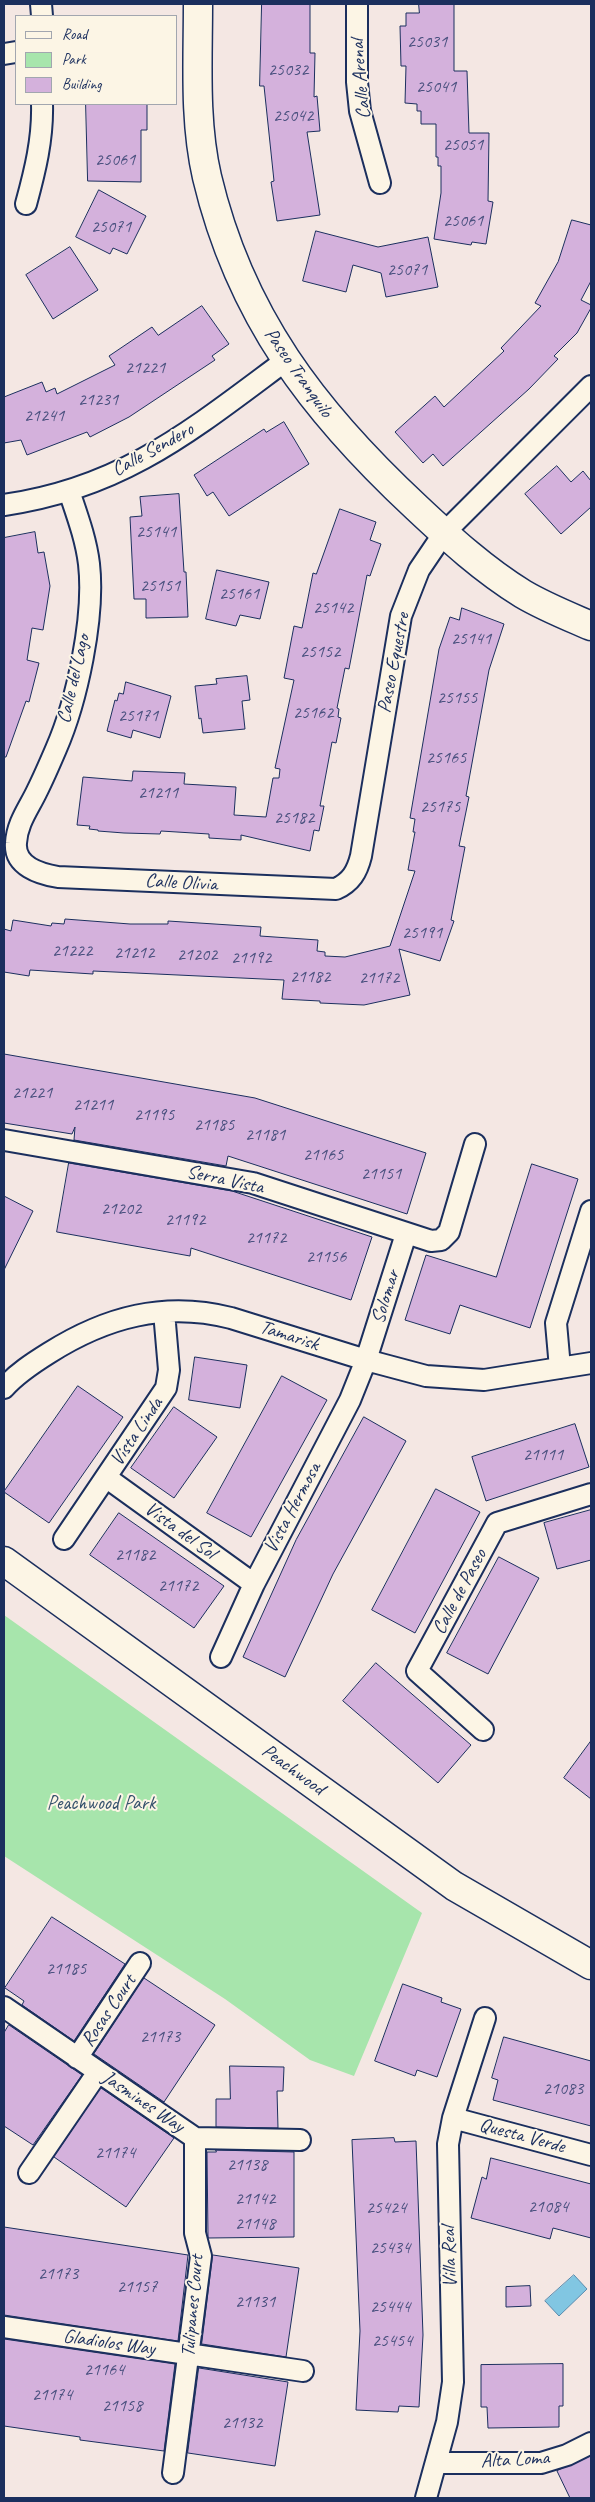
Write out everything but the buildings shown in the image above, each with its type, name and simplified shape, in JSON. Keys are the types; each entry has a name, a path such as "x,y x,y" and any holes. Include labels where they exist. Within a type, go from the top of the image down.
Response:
{"street":[{"name":"Paseo Tranquilo","path":"198,4 200,122 207,176 229,250 241,280 254,308 285,361 321,409 364,457 484,568 523,594 550,609 591,626"},
{"name":"Calle Arenal","path":"357,4 357,73 360,111 380,183"},
{"path":"26,204 37,165 43,130 42,105"},
{"name":"Calle Sendero","path":"4,505 70,491 129,468 183,437 285,361"},
{"name":"Paseo Equestre","path":"346,885 356,872 361,856 401,616 419,570 444,533 588,398"},
{"name":"Calle del Lago","path":"20,859 15,845 19,825 59,742 69,715 82,659 88,616 89,566 86,543 70,491"},
{"name":"Calle Olivia","path":"20,859 31,869 58,878 324,890 336,889 346,885"},
{"name":"Serra Vista","path":"4,1140 253,1183 431,1241 441,1240 449,1232 475,1144"},
{"path":"560,1368 556,1323 591,1211"},
{"name":"Solomar","path":"366,1360 406,1234"},
{"name":"Tamarisk","path":"5,1385 37,1360 83,1333 121,1318 164,1312 215,1314 366,1360 426,1376 484,1380 591,1363"},
{"name":"Vista Linda","path":"64,1539 166,1388 169,1370 164,1312"},
{"name":"Vista Hermosa","path":"221,1657 254,1584 350,1400 366,1360"},
{"name":"Vista del Sol","path":"107,1478 254,1584"},
{"name":"Calle de Paseo","path":"483,1730 418,1671 497,1523 591,1494"},
{"name":"Peachwood","path":"4,1561 454,1886 591,1965"},
{"name":"Rosas Court","path":"77,2058 140,1964"},
{"name":"Jasmines Way","path":"4,2007 195,2138 300,2140"},
{"name":"Villa Real","path":"426,2498 447,2422 453,2382 448,2144 453,2118 485,2018"},
{"name":"Rosas Court","path":"29,2173 98,2072"},
{"name":"Questa Verde","path":"453,2118 591,2155"},
{"name":"Tulipanes Court","path":"173,2473 200,2256 195,2233 195,2138"},
{"name":"Gladiolos Way","path":"4,2327 303,2371"},
{"name":"Alta Loma","path":"436,2463 541,2463 567,2455 591,2443"}],"green space":[{"name":"Peachwood Park","path":"4,1615 422,1913 354,2076 310,2060 225,1999 4,1856"}],"water":[{"path":"574,2275 587,2289 559,2316 545,2301"}]}
